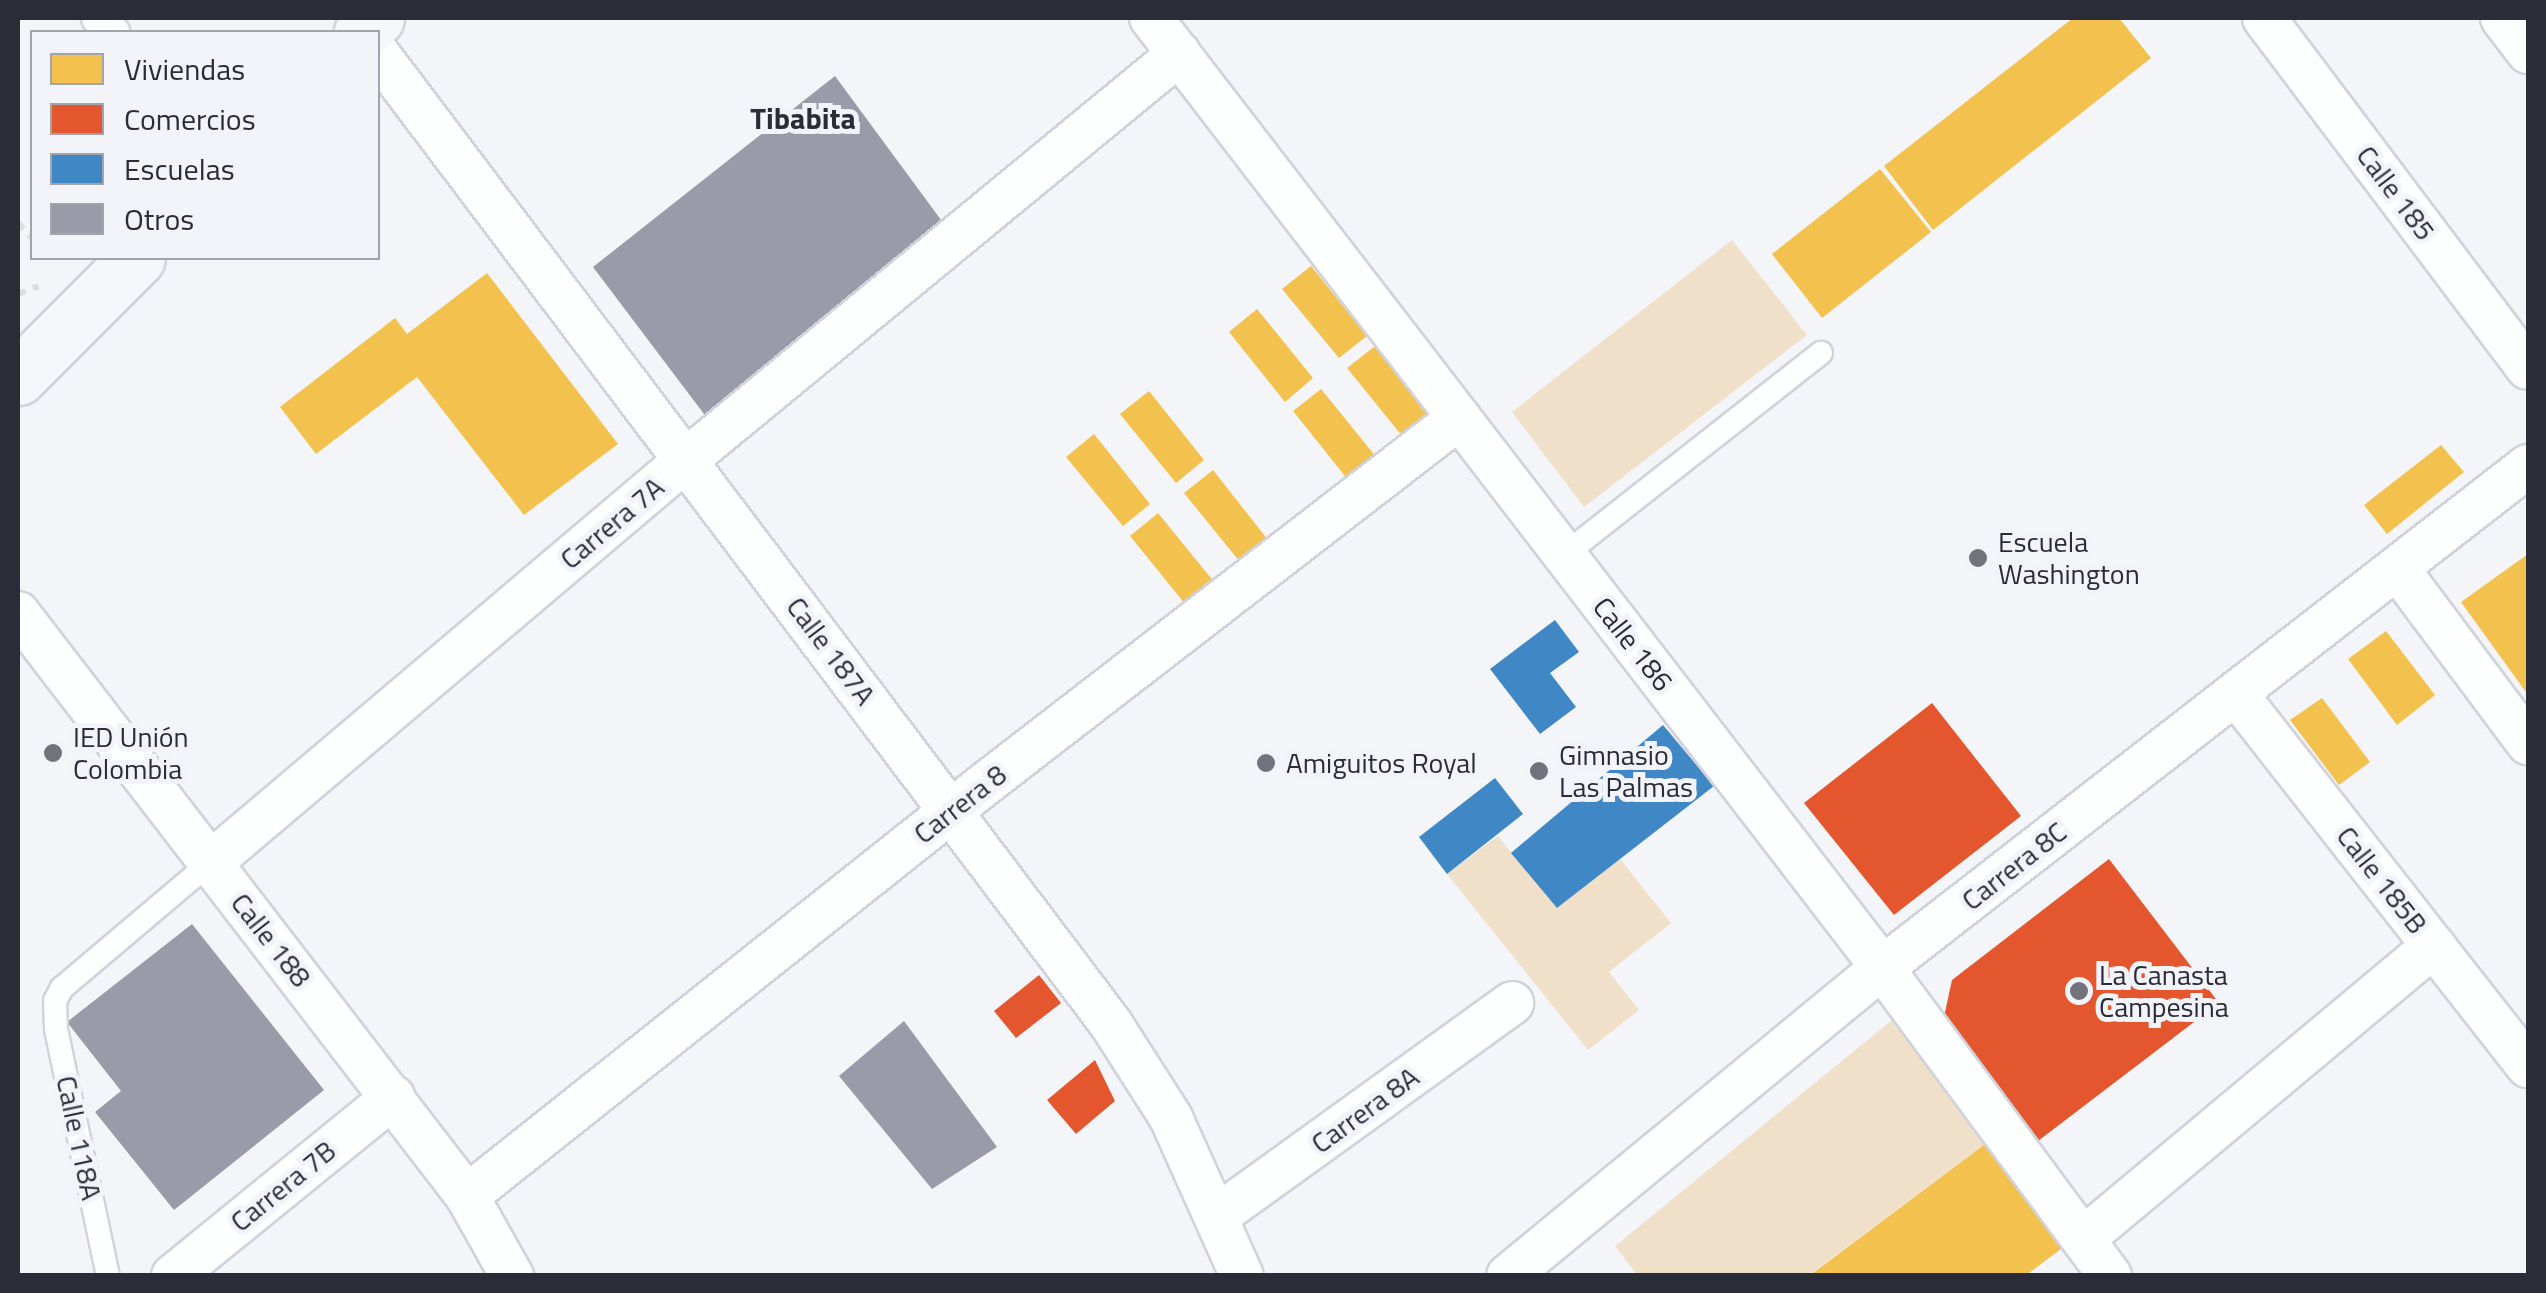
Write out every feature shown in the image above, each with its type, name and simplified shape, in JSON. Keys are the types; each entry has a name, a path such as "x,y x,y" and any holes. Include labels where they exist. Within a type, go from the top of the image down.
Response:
{"main road":[{"path":"18,377 135,260"}],"street":[{"name":"Calle 186","path":"1150,18 1882,968 2110,1276"},
{"name":"Calle 185","path":"2264,18 2528,368"},
{"path":"2502,18 2528,52"},
{"name":"Carrera 7A","path":"210,863 686,460 1179,54"},
{"name":"Calle 187A","path":"380,57 1111,1024 1171,1118 1242,1276"},
{"name":"Carrera 8","path":"466,1196 952,810 1459,418"},
{"name":"Carrera 8C","path":"1508,1276 1882,968 2528,466"},
{"path":"2397,568 2528,743"},
{"name":"Calle 188","path":"18,613 393,1097 466,1196 512,1276"},
{"name":"Calle 185B","path":"2236,694 2528,1066"},
{"path":"2082,1239 2434,946"},
{"name":"Carrera 8A","path":"1217,1216 1512,1003"},
{"name":"Carrera 7B","path":"173,1276 393,1097"}],"lane":[{"path":"1564,555 1821,353"},
{"name":"Carrera 7A","path":"55,1001 62,988 210,863"},
{"name":"Calle 118A","path":"55,1001 56,1029 108,1276"}],"shaded area":[{"path":"1732,240 1807,335 1584,507 1512,412"},
{"path":"1498,836 1557,908 1620,859 1671,923 1609,972 1639,1010 1588,1050 1447,874"},
{"path":"1897,1016 1988,1142 1809,1275 1637,1275 1615,1246"}],"building: Viviendas":[{"path":"2073,18 2119,18 2151,58 1933,230 1884,166"},
{"path":"1880,169 1931,232 1822,318 1772,254"},
{"path":"1311,266 1367,336 1339,358 1282,289"},
{"path":"487,273 618,444 524,515 417,377 316,454 280,407 395,318 407,334"},
{"path":"1257,309 1313,378 1285,402 1229,332"},
{"path":"1375,346 1431,415 1403,437 1347,368"},
{"path":"1321,389 1377,458 1349,481 1293,411"},
{"path":"1149,391 1204,460 1176,483 1120,414"},
{"path":"1094,434 1150,504 1123,526 1066,457"},
{"path":"2441,445 2464,472 2387,534 2364,505"},
{"path":"1213,470 1268,540 1240,562 1184,493"},
{"path":"1158,513 1215,583 1186,605 1130,536"},
{"path":"2528,554 2528,695 2461,602"},
{"path":"2386,631 2435,695 2397,725 2348,659"},
{"path":"2322,698 2370,762 2339,785 2290,720"},
{"path":"1988,1142 2065,1246 2025,1276 1809,1276"}],"building: Comercios":[{"path":"1932,703 2021,816 1894,915 1804,803"},
{"name":"La Canasta Campesina","path":"2109,859 2219,1003 2038,1141 1944,1017 1952,980"},
{"path":"1039,975 1061,1003 1016,1038 994,1011"},
{"path":"1095,1060 1115,1101 1076,1134 1047,1100"}],"building: Escuelas":[{"path":"1555,620 1579,652 1550,673 1576,707 1540,734 1490,669"},
{"path":"1663,725 1714,786 1557,908 1511,853"},
{"path":"1495,778 1523,814 1447,874 1419,837"}],"building: Otros":[{"path":"835,76 947,228 707,418 593,267"},
{"path":"192,924 324,1090 174,1210 95,1112 121,1091 67,1022"},
{"path":"904,1021 997,1147 932,1189 839,1076"}],"place":[{"name":"Escuela Washington","path":"1978,558"},
{"name":"IED Unión Colombia","path":"53,753"},
{"name":"Amiguitos Royal","path":"1266,763"},
{"name":"Gimnasio Las Palmas","path":"1539,771"},
{"name":"La Canasta Campesina","path":"2079,991"}],"district":[{"name":"Tibabita","path":"803,118"}]}
